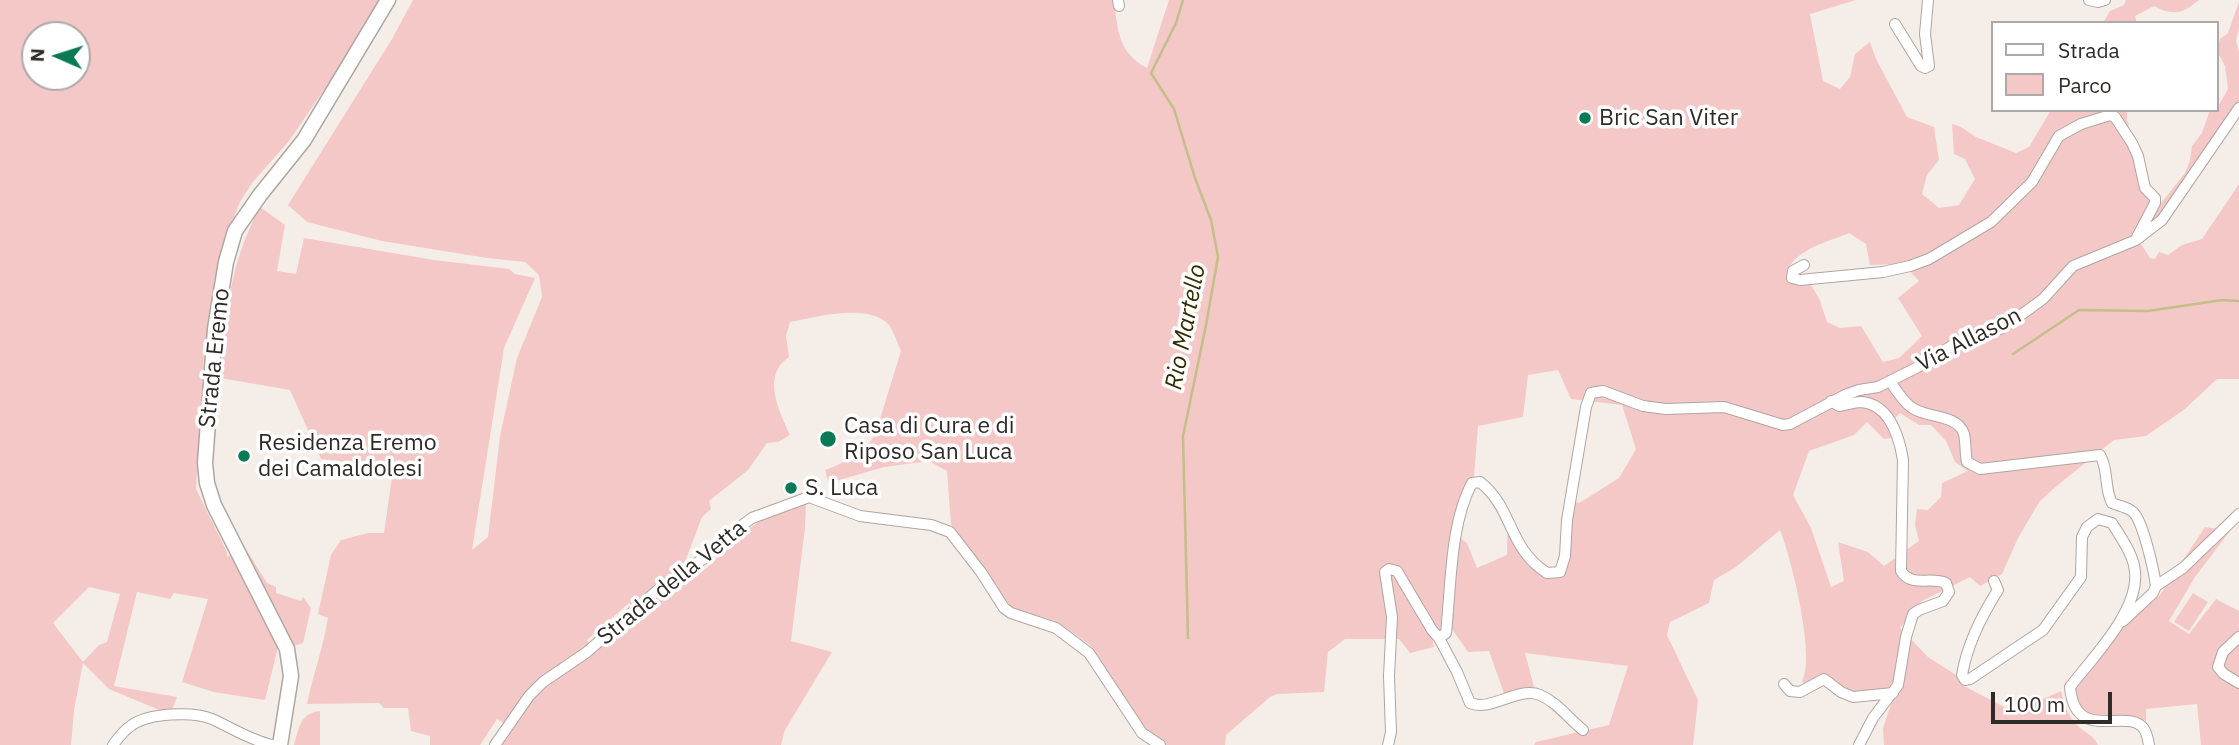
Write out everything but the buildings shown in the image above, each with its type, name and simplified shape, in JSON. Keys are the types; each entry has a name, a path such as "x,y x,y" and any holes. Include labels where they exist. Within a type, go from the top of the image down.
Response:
{"main road":[{"name":"Strada Eremo","path":"280,745 291,676 286,649 214,505 207,483 205,463 215,328 226,262 235,231 245,214 304,140 388,0"}],"street":[{"path":"1895,24 1921,66 1929,66 1926,34 1928,0"},
{"path":"2089,0 2105,0"},
{"name":"Via Allason","path":"1439,638 1446,633 1457,536 1466,494 1472,483 1480,482 1493,492 1517,544 1531,563 1547,573 1560,572 1565,556 1567,520 1586,407 1591,393 1603,391 1643,406 1666,409 1724,407 1783,425 1790,424 1831,401 1859,390 1878,387 1918,367 1961,340 2003,328 2043,299 2073,266 2149,232 2162,220 2239,108"},
{"path":"1804,265 1793,271 1792,278 1800,280 1883,272 1929,259 1992,222 2032,182 2059,136 2081,124 2110,115 2115,117 2132,143 2138,156 2145,188 2155,198 2136,240"},
{"path":"1890,381 1899,395 1912,407 1924,414 1954,422 1964,434 1967,462 1980,469 2100,455 2105,466 2112,503 2130,510 2140,523 2156,586"},
{"path":"1831,401 1839,406 1857,402 1874,406 1885,413 1895,428 1903,460 1901,571 1913,582 1938,580 1946,583 1949,592 1944,601 1913,614 1898,685 1873,718 1858,745"},
{"name":"Strada della Vetta","path":"495,745 529,696 543,682 587,653 666,583 706,557 751,518 809,497 860,516 931,525 950,532 981,572 1004,608 1011,613 1061,630 1089,653 1142,733 1160,745"},
{"path":"2148,745 2146,730 2138,723 2090,719 2075,709 2071,702 2070,687 2120,624 2153,593 2156,586 2183,568 2239,514"},
{"path":"1994,581 1998,590 1984,611 1964,664 1962,675 1965,680 2043,630 2081,577 2082,537 2087,527 2098,519 2112,523 2136,570 2135,590 2120,624"},
{"path":"1388,745 1391,732 1389,686 1392,617 1385,572 1389,569 1399,575 1439,638 1453,662 1470,703 1485,704 1523,693 1538,694 1553,702 1568,719 1583,730"},
{"path":"2239,637 2223,652 2218,667 2224,674 2239,682"},
{"path":"1784,684 1790,691 1800,692 1824,679 1853,697 1893,693"},
{"path":"113,745 131,726 140,721 170,715 192,715 210,718 233,731 272,745"}],"green space":[{"path":"0,0 382,0 367,27 289,141 252,183 240,202 217,272 204,356 196,489 227,557 232,554 278,647 265,700 214,692 182,682 208,599 174,593 170,599 137,592 114,686 177,697 172,710 164,712 109,689 83,663 71,745 0,745","holes":["89,587 120,594 107,642 99,645 83,662 53,623"]},
{"path":"413,0 1113,0 1118,30 1125,47 1137,62 1147,68 1169,0 1856,0 1810,14 1823,81 1840,89 1850,77 1855,54 1870,42 1876,59 1907,117 1934,127 1939,160 1927,175 1922,194 1939,208 1959,205 1975,179 1965,159 1954,154 1952,124 2016,153 2029,147 2050,112 2127,112 2127,130 2142,189 2151,201 2135,235 2150,258 2155,259 2159,252 2168,255 2182,245 2202,239 2239,184 2239,379 2217,379 2185,409 2146,436 2114,440 2040,501 2018,538 2002,574 1980,586 1970,577 1922,601 1900,628 1928,657 1956,675 1964,686 2014,712 2061,691 2070,716 2098,745 1884,745 1883,728 1894,696 1889,692 1859,693 1831,680 1806,686 1802,681 1806,669 1804,630 1790,562 1780,530 1736,567 1714,580 1709,603 1670,622 1667,635 1698,700 1693,745 1534,745 1536,742 1609,725 1628,666 1525,653 1534,687 1505,696 1489,651 1468,652 1452,629 1431,633 1434,647 1410,653 1399,639 1345,639 1328,652 1324,692 1277,694 1270,697 1226,735 1225,745 1167,745 1145,732 1090,645 1056,621 1012,608 951,524 947,471 929,461 884,467 829,483 825,470 854,456 866,447 875,435 901,351 893,331 886,322 877,317 840,313 813,317 790,322 786,336 789,357 781,365 774,383 777,404 790,435 778,442 767,443 748,470 709,501 711,509 702,517 683,567 657,582 634,607 629,603 587,640 595,651 638,612 707,568 736,538 767,516 806,501 791,641 832,652 785,730 781,745 499,745 511,727 497,719 480,745 430,745 430,736 411,731 408,708 384,708 379,703 307,704 328,618 318,614 331,555 341,540 368,533 384,533 393,470 385,466 321,459 290,390 220,378 227,311 235,270 260,207 285,225 277,271 296,274 304,238 434,260 509,269 515,274 535,278 504,348 472,550 488,537 500,436 517,358 542,297 539,275 525,262 382,241 307,222 288,205 392,39","holes":["1849,233 1866,244 1870,265 1903,264 1919,281 1898,298 1922,336 1899,358 1883,362 1861,326 1840,328 1827,322 1819,298 1809,282 1796,282 1787,278 1794,261 1820,244","1558,370 1571,399 1622,405 1636,449 1619,478 1581,502 1564,505 1561,555 1557,567 1546,568 1532,556 1518,534 1508,509 1507,555 1477,568 1467,543 1453,533 1461,495 1474,477 1478,426 1523,417 1528,375","1900,413 1919,425 1931,425 1946,441 1955,462 1968,471 1942,483 1941,497 1928,510 1917,509 1915,525 1919,541 1884,566 1868,552 1838,542 1844,581 1831,587 1811,528 1793,495 1809,451 1854,435 1867,422 1884,439 1892,438 1894,433 1888,425"]},
{"path":"2126,0 2199,0 2177,12 2154,6 2135,16 2136,21 2104,21 2110,11 2124,5"},
{"path":"2239,2 2236,41 2239,52 2239,101 2161,219 2143,232 2157,203 2162,202 2185,173 2192,146 2202,133 2209,112 2218,112 2218,106 2228,89 2225,66 2218,47 2220,39 2228,33"},
{"path":"2205,527 2230,531 2195,577 2169,621 2189,634 2216,599 2239,611 2239,745 2201,745 2197,704 2146,709 2146,721 2133,716 2099,718 2080,711 2073,686 2121,629 2160,595"},
{"path":"239,545 244,546 267,583 276,587 276,593 301,601 303,597 311,608 303,643 294,646 286,641"},
{"path":"2193,593 2208,602 2189,631 2174,622"},
{"path":"320,711 320,745 294,745 304,718"}],"waterway":[{"name":"Rio Martello","path":"1183,0 1176,23 1151,73 1174,109 1211,220 1218,257 1183,436 1188,638"},
{"path":"2013,354 2079,310 2148,311 2222,300 2239,301"}],"place":[{"name":"Bric San Viter","path":"1585,118"},
{"name":"Casa di Cura e di Riposo San Luca","path":"828,439"},
{"name":"Residenza Eremo dei Camaldolesi","path":"244,456"},
{"name":"S. Luca","path":"791,488"}]}
